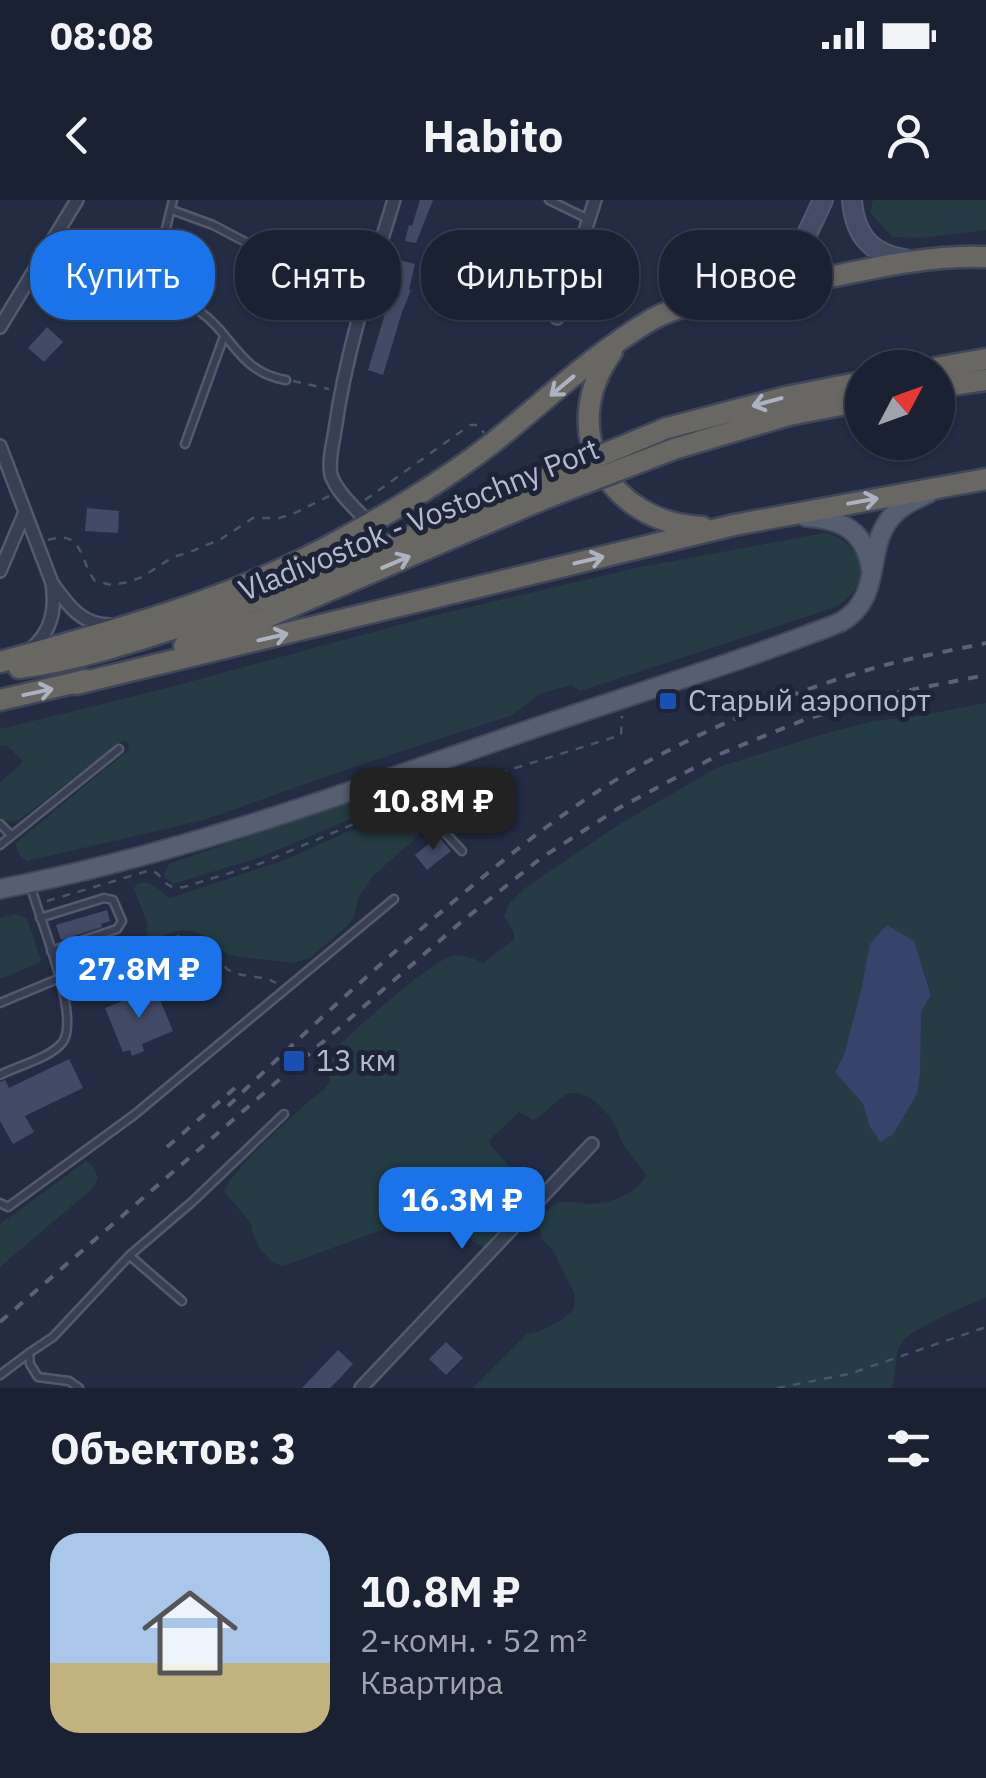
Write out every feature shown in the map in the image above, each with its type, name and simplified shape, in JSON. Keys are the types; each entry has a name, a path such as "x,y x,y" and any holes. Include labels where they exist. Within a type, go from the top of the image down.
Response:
{"highway":[{"path":"832,277 920,261 986,257"},
{"path":"0,662 140,623 291,566 438,482 492,444 592,360 659,316"},
{"path":"640,327 614,349 597,378 589,427 598,462 618,492 648,515 683,526 734,525"},
{"path":"955,365 986,360"},
{"path":"955,385 986,380"},
{"name":"Vladivostok - Vostochny Port","path":"0,670 63,662 256,602 670,438 786,396 845,385"},
{"name":"Vladivostok - Vostochny Port","path":"670,438 845,404"},
{"path":"76,684 734,525 982,478"},
{"name":"Vladivostok - Vostochny Port","path":"0,700 76,684 260,620 538,492"}],"main road":[{"path":"809,230 823,200"},
{"path":"852,200 853,216 870,244 884,253 920,261"},
{"path":"0,889 143,856 299,809 841,622 866,598 889,520 903,506 940,487"},
{"path":"785,516 824,518 848,528 866,548 872,573"}],"street":[{"path":"0,326 76,200"},
{"path":"369,523 331,474 340,391 394,200"},
{"path":"585,230 595,200"},
{"path":"0,446 52,583 55,604 39,642 24,656"},
{"path":"0,571 25,512"},
{"path":"52,583 72,610 95,624 140,623"},
{"path":"361,1388 592,1144"}],"lane":[{"path":"173,200 154,273 155,289 198,310 256,370 286,380"},
{"path":"549,200 589,219"},
{"path":"172,210 235,237"},
{"path":"185,444 224,338"},
{"path":"0,845 119,749"},
{"path":"399,774 415,800 462,850"},
{"path":"0,824 11,836"},
{"path":"0,1075 53,1051 64,1042 68,1030 65,996 30,883"},
{"path":"40,918 104,898 113,900 122,921 117,930 51,952"},
{"path":"0,1203 8,1207 118,1126 394,898"},
{"path":"0,1003 60,978"},
{"path":"0,1375 52,1337 130,1256 284,1114"},
{"path":"130,1256 182,1301"},
{"path":"29,1353 38,1378 69,1381 79,1388"}],"path":[{"path":"286,380 340,391"},
{"path":"361,501 470,425 478,425 492,444"},
{"path":"37,544 69,538 79,546 95,581 128,582 173,557 221,539 253,518 293,514 340,490"},
{"path":"36,904 151,870 174,889 259,864 392,806 622,735 622,697"},
{"path":"60,978 178,936 192,938 213,952 226,968 245,976 268,978 285,990"},
{"path":"777,1388 849,1374 986,1327"}],"shaded area":[{"path":"873,200 986,200 986,230 921,238 892,237 870,212"},
{"path":"825,533 850,546 860,567 855,590 833,608 580,691 571,685 539,694 513,715 204,820 27,861 20,856 17,842 128,750 129,743 122,741 19,820 0,818 0,782 22,760 6,745 0,747 0,729 432,616 640,567"},
{"path":"986,703 986,1297 908,1336 897,1352 891,1388 473,1388 527,1334 563,1319 574,1309 575,1295 554,1252 541,1238 539,1222 547,1211 560,1203 590,1204 615,1199 630,1192 646,1175 609,1116 592,1099 579,1093 562,1097 533,1120 519,1112 489,1140 533,1194 485,1246 442,1218 421,1226 401,1223 283,1266 260,1249 251,1223 224,1192 230,1181 270,1137 327,1086 330,1079 324,1060 330,1053 391,999 441,961 461,956 483,963 514,940 504,916 509,904 525,888 618,825 718,767 874,721","holes":["923,967 931,995 921,1011 881,1141 869,1125 863,1104 835,1072 844,1055 862,986"]},
{"path":"381,789 398,799 258,858 173,884 164,875 169,864"},
{"path":"404,809 420,821 423,828 418,836 372,877 358,898 354,917 310,958 293,963 240,957 227,954 192,931 181,930 149,940 134,888 137,884 152,884 170,898 285,860"},
{"path":"15,914 27,918 41,960 0,979 0,918"},
{"path":"86,1161 98,1178 93,1188 0,1267 0,1224"}],"water":[{"path":"887,925 914,941 931,995 921,1012 917,1094 893,1134 880,1142 869,1125 863,1104 835,1072 844,1055 870,944"}],"building":[{"path":"420,200 433,200 416,243 405,241 409,225 412,226"},
{"path":"401,260 415,264 401,315"},
{"path":"383,320 400,320 383,375 368,370"},
{"path":"47,327 63,342 44,362 28,348"},
{"path":"87,508 119,511 118,533 85,531"},
{"path":"438,836 451,851 427,870 415,855"},
{"path":"107,910 110,921 102,927 61,940 56,925"},
{"path":"155,988 173,1031 142,1044 144,1051 132,1056 130,1050 123,1052 105,1008"},
{"path":"69,1059 83,1088 25,1116 34,1132 13,1144 0,1121 0,1082 5,1080 9,1088"},
{"path":"446,1342 463,1358 446,1375 429,1359"},
{"path":"338,1350 353,1364 340,1378 330,1388 302,1388"}],"railway":[{"path":"228,1106 477,882 551,824 629,772 712,729 800,692 889,664 986,643"},
{"path":"0,1322 460,923 541,858 619,808 720,754 806,719 900,692 986,675"},
{"path":"167,1147 235,1088"}],"place":[{"name":"Старый аэропорт","path":"668,701"},
{"name":"13 км","path":"294,1061"}]}
